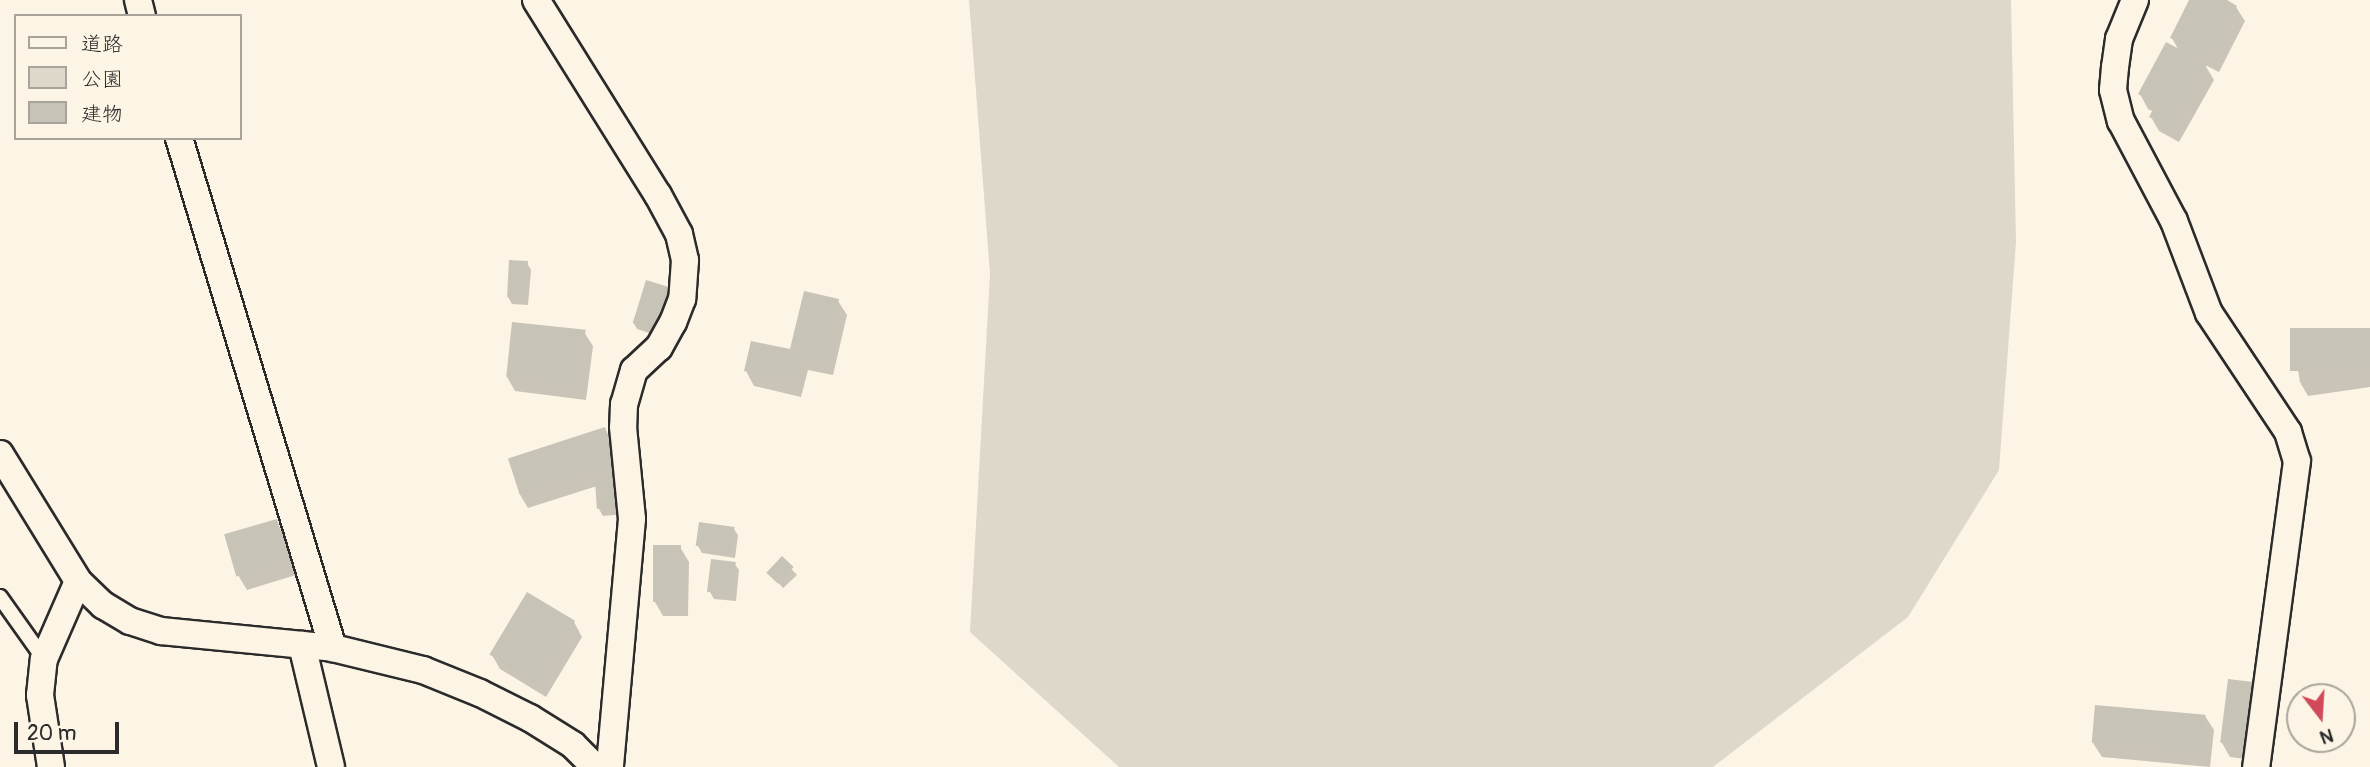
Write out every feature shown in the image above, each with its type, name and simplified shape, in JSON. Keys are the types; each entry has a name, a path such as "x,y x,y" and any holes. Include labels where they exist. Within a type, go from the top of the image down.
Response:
{"street":[{"path":"536,0 658,195 678,234 685,260 682,299 673,322 659,347 634,370 624,404 623,427 632,519 610,767"},
{"path":"2135,0 2119,39 2115,67 2113,90 2121,121 2174,220 2213,321 2283,425 2297,461 2256,767"},
{"path":"180,140 333,648"},
{"path":"0,454 78,582 103,605 130,621 161,631 333,648 423,670 480,693 552,732 573,745 595,767"},
{"path":"51,767 40,695 44,659 78,582"},
{"path":"302,645 331,767"}],"lane":[{"path":"0,597 44,659"}],"green space":[{"path":"969,0 2011,0 2016,242 1999,470 1908,617 1713,767 1119,767 970,632 990,274"}],"building":[{"path":"2189,0 2227,0 2237,6 2210,58 2170,38"},
{"path":"2166,42 2207,64 2171,128 2149,117 2156,104 2138,94"},
{"path":"509,260 528,261 526,298 507,297"},
{"path":"646,280 673,288 660,331 633,323"},
{"path":"804,291 839,299 825,362 800,356 793,383 744,371 751,341 790,349"},
{"path":"512,322 586,330 580,384 506,377"},
{"path":"2290,328 2370,328 2370,371 2290,371"},
{"path":"605,427 617,463 520,495 508,459"},
{"path":"620,480 622,507 597,509 595,482"},
{"path":"277,519 289,561 236,576 224,534"},
{"path":"699,522 735,527 731,551 696,546"},
{"path":"653,545 681,545 681,602 653,602"},
{"path":"782,556 794,567 778,584 766,573"},
{"path":"711,559 736,562 732,595 707,592"},
{"path":"527,592 575,621 537,683 489,655"},
{"path":"2228,679 2253,682 2245,746 2220,743"},
{"path":"2095,705 2206,715 2202,753 2092,743"}]}
